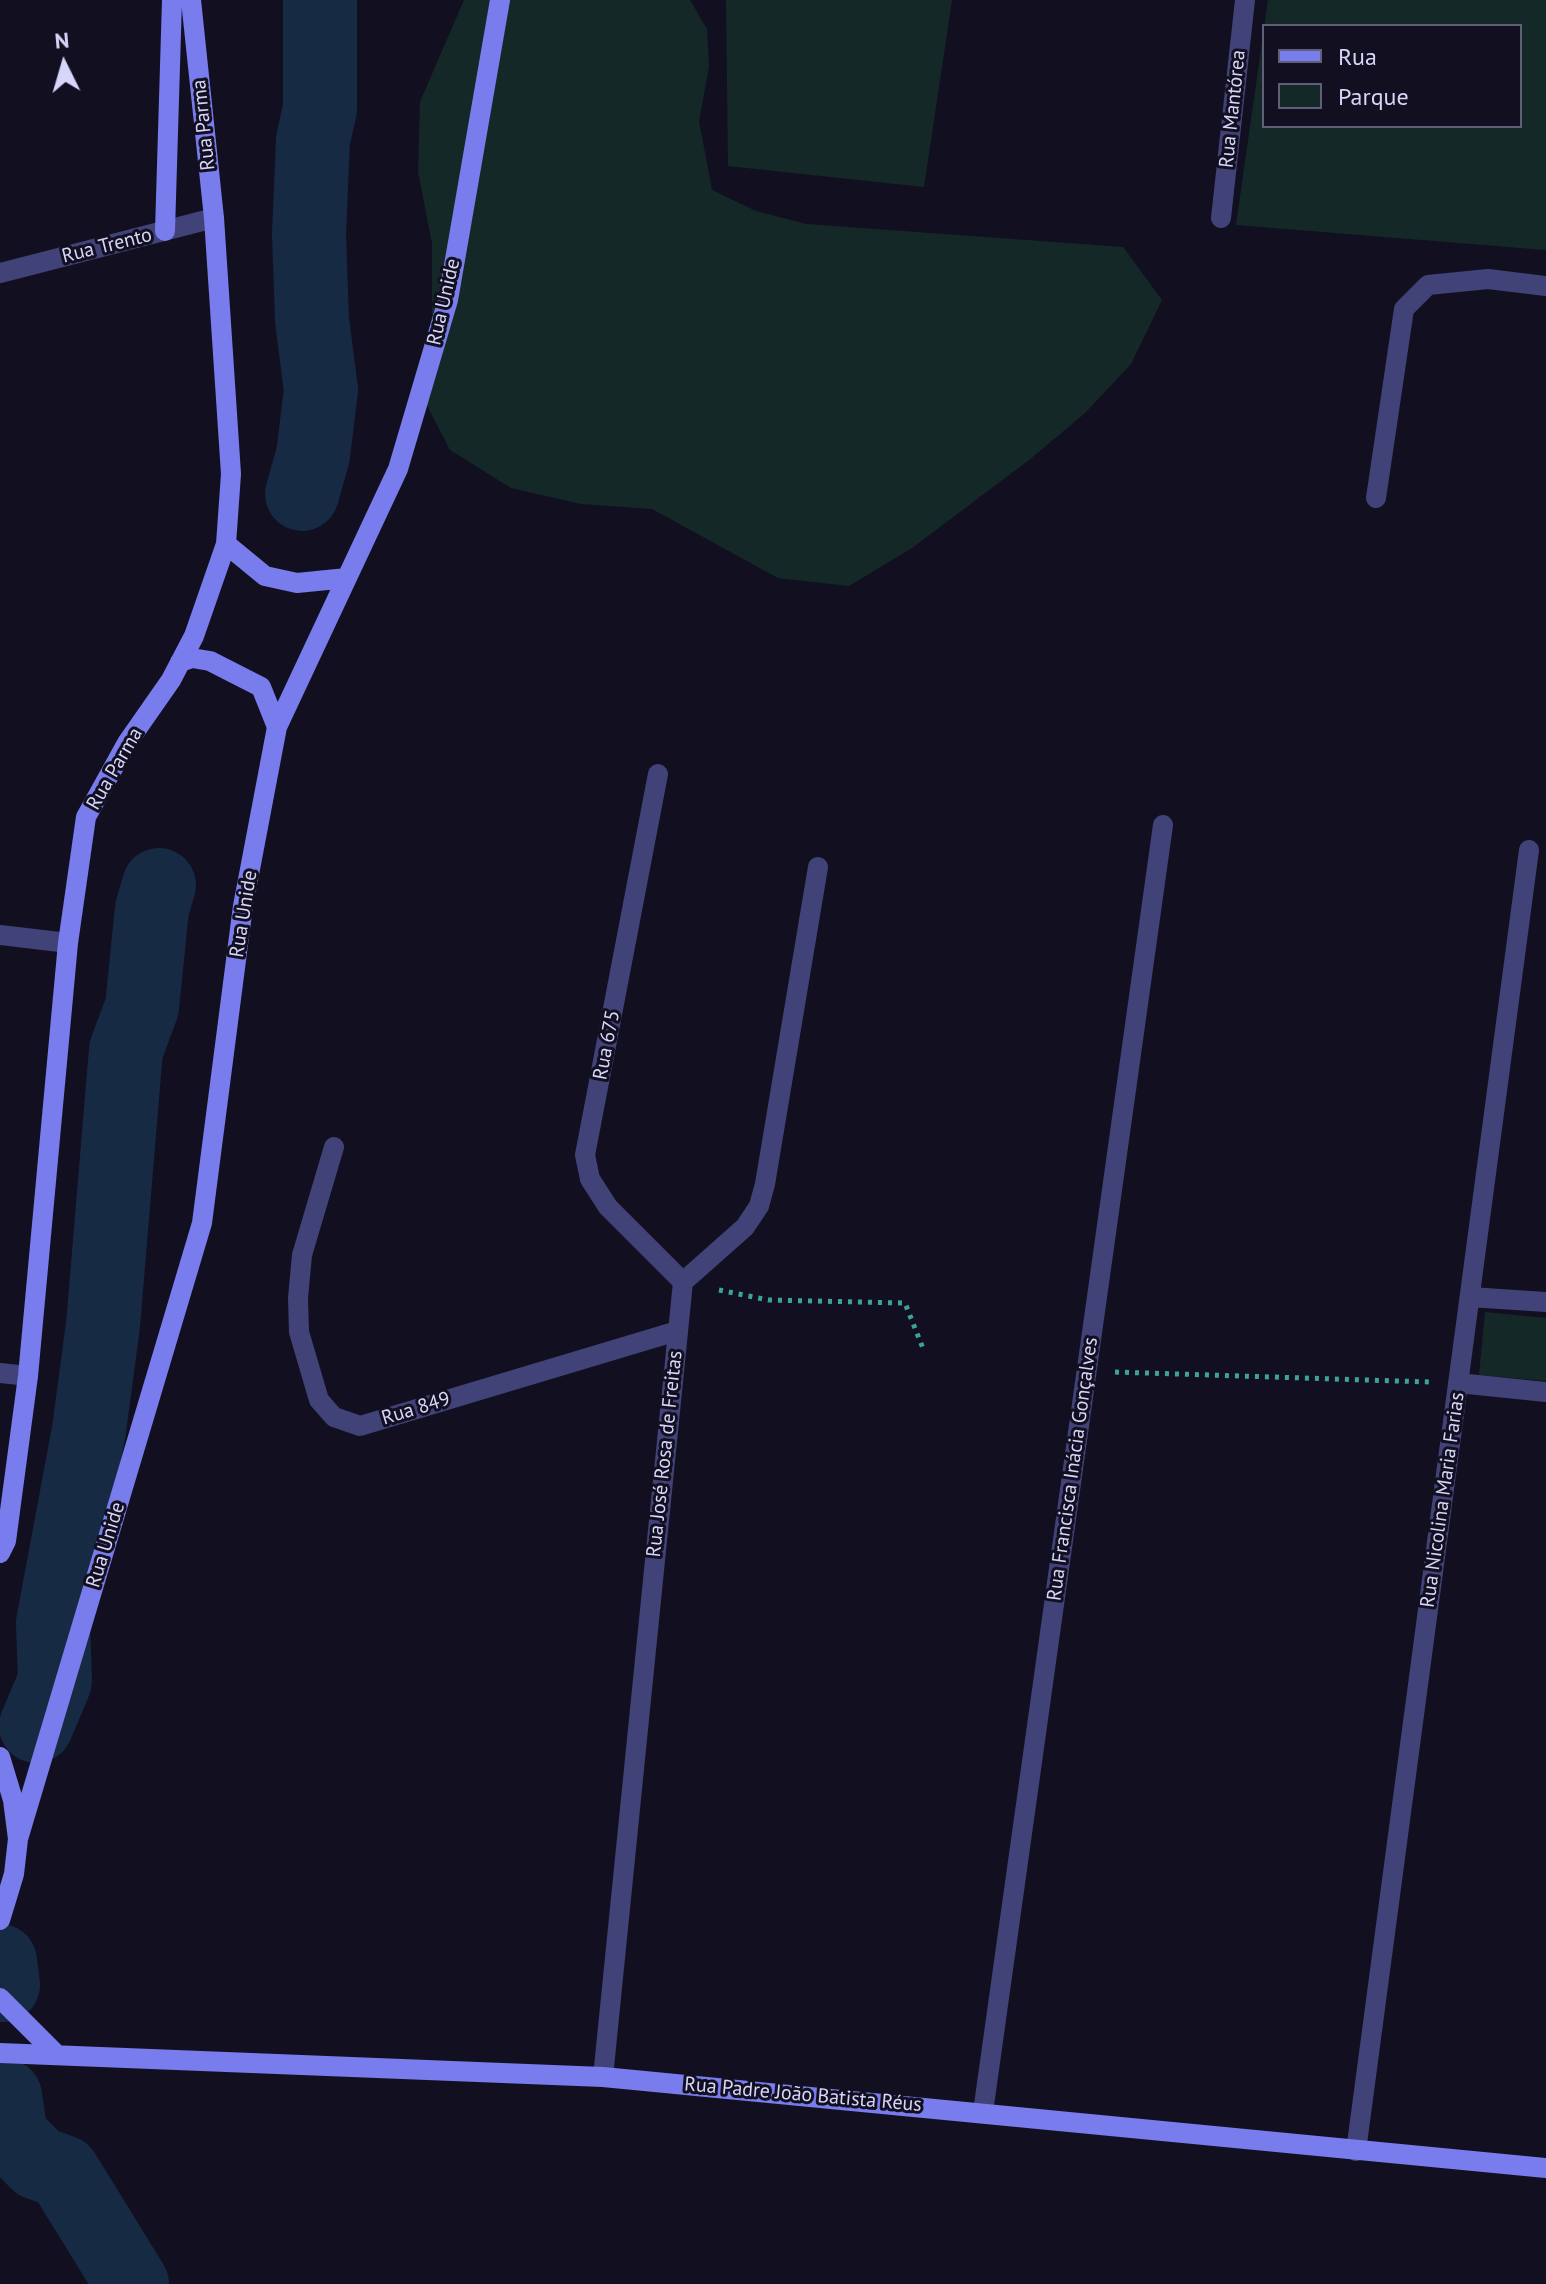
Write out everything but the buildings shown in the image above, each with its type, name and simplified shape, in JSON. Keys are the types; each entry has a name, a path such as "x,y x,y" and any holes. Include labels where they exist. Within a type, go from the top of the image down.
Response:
{"main road":[{"path":"165,231 172,0"},
{"name":"Rua Parma","path":"0,1553 6,1541 28,1376 68,943 86,817 127,743 194,636 226,544 231,474 214,218 191,0"},
{"name":"Rua Unide","path":"18,1839 202,1223 243,906 277,727 398,469 448,300 500,0"},
{"path":"226,544 265,576 297,583 347,578"},
{"path":"180,662 192,658 210,661 261,687 277,727"},
{"path":"0,1757 13,1800 18,1839 14,1874 0,1920"},
{"path":"0,1998 57,2055"},
{"name":"Rua Padre João Batista Réus","path":"0,2053 603,2077 1546,2168"}],"street":[{"name":"Rua Mantórea","path":"1221,218 1245,0"},
{"name":"Rua Trento","path":"0,273 214,218"},
{"path":"1376,498 1404,309 1428,285 1488,279 1546,286"},
{"name":"Rua 675","path":"658,774 585,1155 590,1179 608,1207 683,1282"},
{"name":"Rua Francisca Inácia Gonçalves","path":"983,2112 1163,825"},
{"name":"Rua Nicolina Maria Farias","path":"1356,2151 1529,850"},
{"path":"683,1282 745,1227 759,1206 818,867"},
{"path":"0,935 68,943"},
{"name":"Rua 849","path":"334,1147 302,1255 298,1298 299,1332 319,1400 334,1417 360,1426 677,1331"},
{"name":"Rua José Rosa de Freitas","path":"603,2077 683,1282"},
{"path":"1470,1297 1546,1302"},
{"path":"0,1373 28,1376"},
{"path":"1458,1383 1546,1392"}],"path":[{"path":"683,1282 768,1300 905,1303 924,1351"},
{"path":"1086,1371 1458,1383"}],"green space":[{"path":"464,0 690,0 707,29 709,67 699,121 712,190 756,211 806,224 1123,247 1162,300 1131,364 1084,414 1029,460 912,548 849,586 778,578 652,509 581,504 511,488 450,450 417,386 432,316 432,243 418,172 420,102"},
{"path":"726,0 952,0 924,187 728,166"},
{"path":"1268,0 1546,0 1546,250 1236,225 1262,42 1262,128 1522,128 1522,24 1264,24"},
{"path":"1485,1312 1546,1318 1546,1381 1479,1375"}],"waterway":[{"path":"302,494 313,455 321,390 312,320 309,234 313,140 320,109 320,0"},
{"path":"36,1726 55,1681 53,1623 89,1430 103,1325 126,1050 142,1007 152,909 159,885"},
{"path":"0,1961 3,1985"},
{"path":"5,2096 11,2136 38,2163 63,2172 132,2284"}]}
